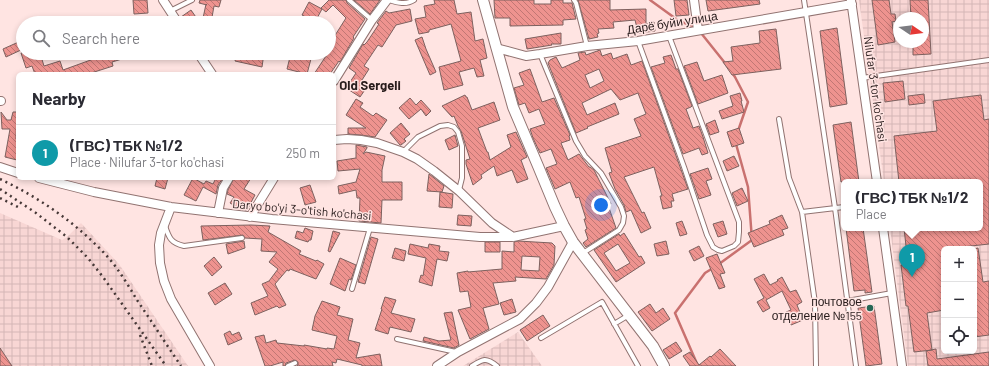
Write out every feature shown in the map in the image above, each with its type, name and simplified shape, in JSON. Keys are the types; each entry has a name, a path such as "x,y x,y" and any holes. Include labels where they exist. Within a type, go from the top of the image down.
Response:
{"street":[{"path":"163,0 173,16"},
{"path":"336,78 372,20 388,0"},
{"path":"483,0 513,107 554,207 574,242 653,346 664,366"},
{"path":"694,0 698,30"},
{"name":"Дарё буйи улица","path":"496,48 526,56 587,46 638,41 669,36 806,12 851,2"},
{"name":"Nilufar 3-tor ko'chasi","path":"851,2 876,179"},
{"path":"203,60 211,72"},
{"path":"336,140 361,140 377,143 417,159 459,191 492,223 513,237"},
{"path":"0,167 16,172"},
{"name":"Daryo bo'yi 3-o'tish ko'chasi","path":"47,180 94,192 171,207 250,217 480,237 513,237 564,226"},
{"path":"218,213 223,188 228,180"},
{"path":"250,217 273,180"},
{"path":"171,207 161,233 159,245 160,264 164,281 170,299 210,366"},
{"path":"883,231 902,366"},
{"path":"437,366 458,352 520,319 536,302 548,286 574,242"}],"lane":[{"path":"170,11 192,0"},
{"path":"349,0 372,20"},
{"path":"388,0 398,3 411,2 414,0"},
{"path":"574,0 587,46"},
{"path":"804,0 835,208 856,366"},
{"path":"638,41 707,235 713,247 722,251 734,246 738,242 739,222 669,36"},
{"path":"540,54 576,141 585,156 601,173 621,207 624,216 623,223 619,230 582,253"},
{"path":"862,78 989,60"},
{"path":"779,119 789,178 802,212 815,303 816,366"},
{"path":"402,152 418,137 440,126 448,125 454,127 458,132 462,146 462,178 459,191"},
{"path":"802,212 841,207"},
{"path":"164,224 167,234 171,240 176,244 184,246 242,238"},
{"path":"352,289 370,227"},
{"path":"815,303 847,301 892,293"},
{"path":"541,338 602,302 638,366"},
{"path":"614,324 629,315"},
{"path":"397,340 458,352"},
{"path":"472,366 482,360 490,360 497,366"},
{"path":"288,366 295,363"}],"shaded area":[{"path":"859,0 989,0 989,366 908,366 890,231 983,231 983,179 884,179"},
{"path":"0,213 62,240 81,223 119,264 188,366 0,366"},
{"path":"518,332 542,366 463,366"}],"building":[{"path":"133,0 147,0 148,13 134,14"},
{"path":"200,0 221,0 219,7 214,6 212,16 204,16 206,5 199,3"},
{"path":"329,0 346,0 347,3 365,19 353,37 354,38 340,62 339,61 331,72 315,72 323,60 336,60 336,34 346,18 333,5 326,12 321,8"},
{"path":"354,0 380,0 370,14"},
{"path":"434,0 454,0 457,14 471,12 475,41 483,39 487,58 480,60 484,76 477,77 474,68 459,72 463,85 444,90 439,67 461,61 451,24 419,34 415,19 426,17 424,6 435,4"},
{"path":"494,0 534,0 534,4 551,4 551,0 563,0 563,3 572,3 576,19 563,20 563,25 510,26 510,18 495,18"},
{"path":"578,0 610,0 610,10 646,9 646,24 654,22 655,31 639,33 635,20 613,22 614,28 598,29 598,37 589,39"},
{"path":"674,0 687,0 689,15 676,16"},
{"path":"706,0 759,0 760,4 708,11"},
{"path":"872,0 889,0 891,14 893,14 893,42 878,45"},
{"path":"910,0 928,0 929,12 911,12"},
{"path":"309,2 322,9 318,16 302,15"},
{"path":"410,9 412,21 396,25 382,47 378,45 364,66 369,69 362,80 369,84 360,97 346,88 356,73 349,68 363,44 364,45 367,42 379,24 377,23 386,11 389,13"},
{"path":"191,10 195,16 182,16"},
{"path":"929,18 931,54 913,55 913,48 929,48"},
{"path":"837,28 847,104 830,107 820,31"},
{"path":"776,29 781,69 732,75 723,62 733,61 731,47 760,43 759,31"},
{"path":"561,33 561,44 551,44 552,45 527,49 525,39"},
{"path":"422,37 436,72 430,75 415,40"},
{"path":"16,43 16,52 6,57 3,49"},
{"path":"600,50 602,56 611,53 613,59 627,54 631,65 642,61 688,189 672,194 674,201 671,201 672,207 663,209 660,196 662,196 654,167 624,177 642,213 644,212 651,228 641,233 631,210 626,212 624,205 615,189 609,173 612,172 605,148 641,136 634,119 646,114 638,93 620,100 611,89 582,103 587,115 615,103 619,114 576,133 548,63 556,57 562,68 580,60 578,53 585,52 586,55","holes":["599,69 604,81 590,88 585,75"]},
{"path":"671,55 692,106 686,109 693,128 699,126 708,153 702,155 699,148 683,154 651,67 665,63 663,57"},
{"path":"23,60 42,60 44,66 60,61 63,70 91,60 119,60 112,62 113,66 94,72 34,72 32,66 26,68"},
{"path":"235,60 263,60 262,67"},
{"path":"289,60 311,60 308,72 299,72 287,69"},
{"path":"697,62 704,81 722,75 728,93 698,104 684,66"},
{"path":"530,69 542,102 554,98 570,135 570,140 561,143 568,160 579,154 589,167 594,170 611,204 608,205 616,228 586,247 583,243 588,239 585,230 587,229 584,219 586,219 579,197 576,198 570,182 555,189 546,168 557,164 551,149 540,153 533,138 530,129 545,124 539,109 529,113 525,103 519,105 514,88 524,85 519,73"},
{"path":"903,81 905,99 885,102 883,83"},
{"path":"740,93 744,112 722,119 719,111 733,106 730,96"},
{"path":"924,94 925,103 909,105 908,96"},
{"path":"465,95 472,110 494,102 500,120 478,128 490,160 511,147 507,135 516,132 527,157 521,160 528,179 517,183 512,170 497,176 494,166 481,175 482,178 473,185 466,164 466,160 470,159 461,131 454,116 452,117 442,106"},
{"path":"981,95 984,120 989,119 989,244 971,246 941,246 941,311 927,313 932,350 914,352 901,265 908,264 904,231 983,231 983,179 899,179 894,136 937,131 933,101"},
{"path":"410,98 416,105 421,100 431,111 426,116 421,109 409,119 399,108"},
{"path":"356,99 363,103 360,107 373,116 376,113 387,120 375,137 348,134 348,128 366,128 346,115"},
{"path":"1,112 7,120 11,120 13,112 16,112 16,160 5,157 10,129 2,129"},
{"path":"715,120 719,132 710,135 706,124"},
{"path":"851,122 859,179 841,179 841,182 833,125"},
{"path":"401,123 410,134 404,139 406,141 400,145 390,133"},
{"path":"739,128 744,143 732,147 727,132"},
{"path":"455,135 458,146 449,150 445,140"},
{"path":"356,145 367,147 363,154 366,152 385,156 382,170 382,182 402,182 402,200 382,200 381,223 359,221 360,198 357,198 356,190 339,194 338,186 356,182 360,169 338,171 337,161 356,158"},
{"path":"734,156 739,166 727,171 723,161"},
{"path":"708,168 712,179 706,181 711,195 699,199 690,174"},
{"path":"429,174 444,186 442,192 427,191"},
{"path":"156,180 167,180 165,189 155,186"},
{"path":"192,180 197,180 204,184 206,181 213,184 215,180 222,180 218,185 216,194 203,187 196,201 184,195"},
{"path":"233,180 250,180 244,189 255,195 247,210 242,210 230,203 234,197 227,194"},
{"path":"310,185 316,202 305,205 300,188"},
{"path":"742,188 748,201 737,206 732,193"},
{"path":"440,192 453,194 452,208 439,207"},
{"path":"458,215 472,216 471,226 457,225"},
{"path":"782,215 788,228 782,230 784,235 754,247 748,233 770,224 769,221"},
{"path":"682,221 687,234 680,236 676,223"},
{"path":"723,221 727,234 718,237 713,224"},
{"path":"201,226 270,226 268,232 301,251 299,254 324,264 316,279 290,269 289,271 287,270 275,284 286,305 279,308 277,306 255,315 251,303 268,296 262,284 269,281 278,269 269,262 277,252 261,251 262,239 245,238 243,235 203,240"},
{"path":"305,228 313,231 311,240 308,242 295,238 297,231 303,233"},
{"path":"333,231 340,233 330,252 328,251"},
{"path":"846,231 863,231 872,292 865,293 865,290 854,291"},
{"path":"624,233 639,257 641,256 645,263 616,282 594,250 619,234 620,236","holes":["618,244 630,263 616,271 604,253"]},
{"path":"371,237 378,239 365,284 358,282"},
{"path":"244,241 245,248 228,254 226,244"},
{"path":"666,241 669,254 657,256 654,244"},
{"path":"485,242 500,242 500,252 485,252"},
{"path":"514,242 552,243 555,246 554,265 546,279 515,277 516,281 493,283 499,304 483,308 489,329 470,339 458,310 471,307 468,291 460,292 457,273 502,269 502,251 514,252","holes":["522,256 540,257 539,271 521,270"]},
{"path":"410,244 428,248 429,244 440,246 439,251 449,252 447,261 437,259 432,286 419,282 421,275 423,276 426,258 408,254"},
{"path":"699,246 704,256 694,261 689,251"},
{"path":"395,248 406,251 404,261 392,258"},
{"path":"977,248 983,282 989,281 989,335 977,337 977,282"},
{"path":"717,254 725,273 720,274 725,287 719,289 706,258"},
{"path":"214,257 222,267 212,276 204,266"},
{"path":"340,258 356,265 351,280 349,279 345,291 330,284"},
{"path":"764,274 770,285 782,277 790,292 796,290 802,302 797,305 803,320 791,325 786,312 791,310 782,291 766,300 770,308 763,312 757,302 764,298 754,279"},
{"path":"225,283 232,294 215,305 208,293"},
{"path":"385,297 396,300 391,313 415,319 411,332 390,327 388,334 375,330"},
{"path":"512,299 516,312 504,315 500,303"},
{"path":"322,301 340,307 337,315 353,319 348,340 360,343 356,358 380,354 382,366 362,366 337,359 336,363 332,362 333,366 297,366 298,362 295,360 286,363 285,366 283,366 283,362 265,366 255,337 264,335 266,343 276,340 277,343 334,349 337,336 312,330 315,316"},
{"path":"650,304 656,313 663,308 670,319 652,331 638,312"},
{"path":"874,306 882,364 866,366 858,308"},
{"path":"452,312 459,345 454,348 423,341 424,337 439,341 451,340 444,313"},
{"path":"543,315 550,326 527,341 520,330"},
{"path":"230,331 232,335 239,332 242,339 228,345 224,334"},
{"path":"676,342 682,351 669,359 663,350"},
{"path":"0,348 12,366 0,366"},
{"path":"720,349 736,366 690,366 683,356 690,352 699,365"},
{"path":"936,349 937,359 989,352 989,366 928,366 926,351"}],"waterway":[{"path":"650,0 679,21 696,27"},
{"path":"701,33 725,63"},
{"path":"733,74 748,102 738,131"},
{"path":"719,264 752,240 748,187 736,144"},
{"path":"698,366 675,313 705,273 713,268"}],"railway":[{"path":"0,179 29,194 57,212 82,232 106,255 115,265 181,366"},
{"path":"0,189 36,213 67,237 88,258 166,366"},
{"path":"0,198 20,208"},
{"path":"140,335 152,366"}],"place":[{"name":"(ГВС) ТБК №1/2","path":"912,277"},
{"name":"почтовое отделение №155","path":"870,308"}],"district":[{"name":"Old Sergeli","path":"370,85"}]}
